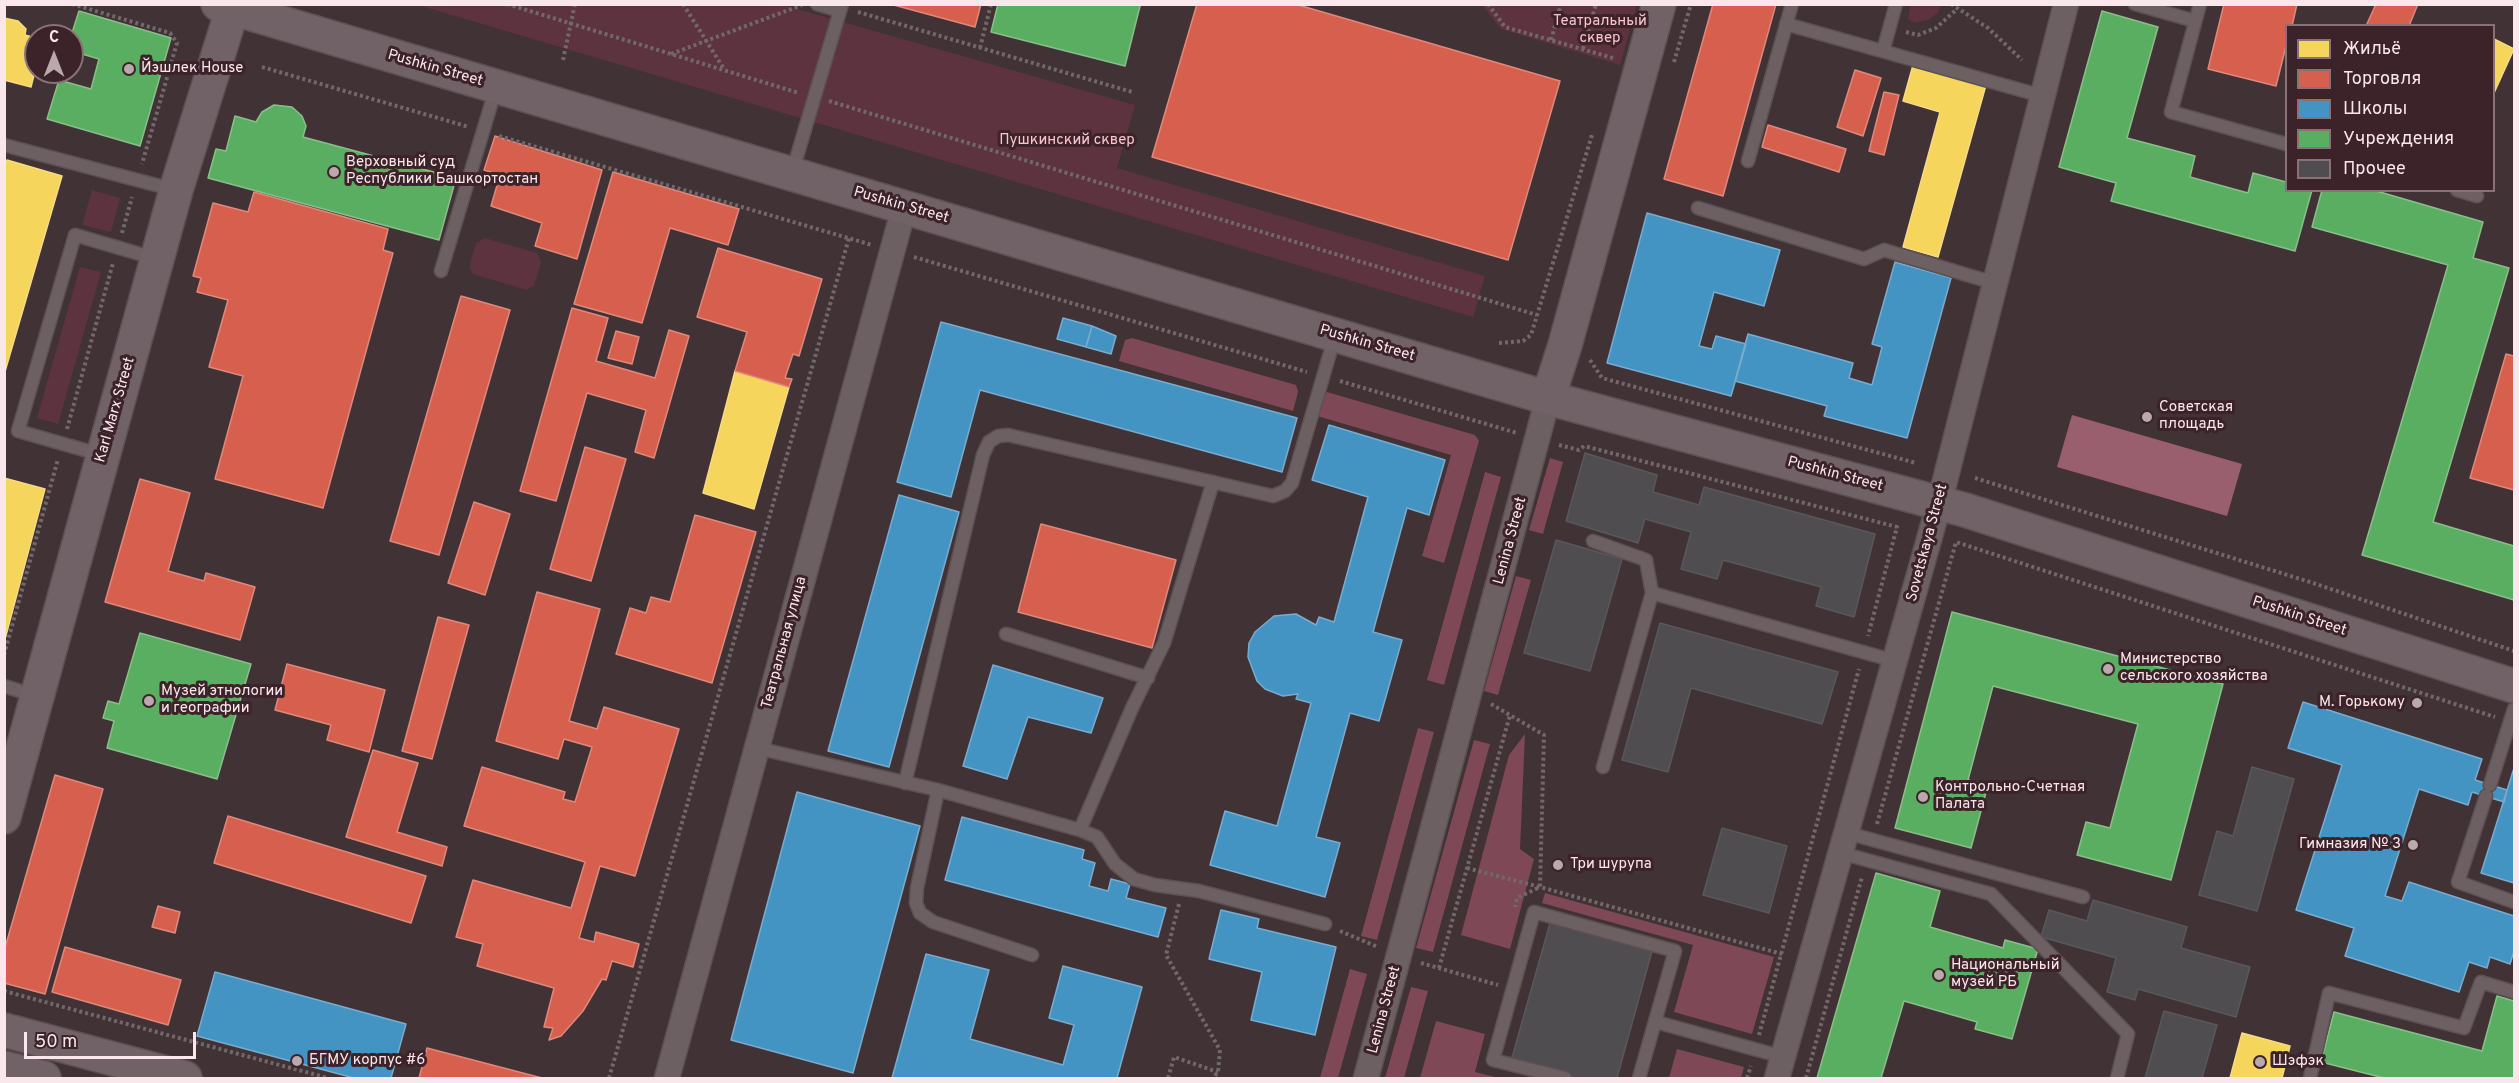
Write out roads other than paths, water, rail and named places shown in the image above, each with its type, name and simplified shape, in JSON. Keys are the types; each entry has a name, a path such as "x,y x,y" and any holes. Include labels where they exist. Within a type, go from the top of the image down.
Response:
{"main road":[{"name":"Lenina Street","path":"1548,398 1565,345 1659,4"},
{"name":"Pushkin Street","path":"228,6 1548,398 1939,504 2514,686"},
{"name":"Karl Marx Street","path":"4,817 228,6"},
{"path":"4,1030 185,1078"},
{"path":"4,1068 44,1078"}],"street":[{"name":"Sovetskaya Street","path":"1780,1068 1939,504 2066,4"},
{"name":"Театральная улица","path":"667,1078 904,208"},
{"name":"Lenina Street","path":"1366,1078 1548,398"}],"lane":[{"path":"792,174 841,8 817,4"},
{"path":"1748,161 1792,4"},
{"path":"1883,51 1896,4"},
{"path":"2135,4 2195,21"},
{"path":"2200,4 2170,112 2285,144"},
{"path":"1786,24 2042,96"},
{"path":"441,271 497,87"},
{"path":"4,145 176,190"},
{"path":"2464,192 2477,196"},
{"path":"1698,208 1864,259 1884,250 1994,283"},
{"path":"103,455 18,431 75,235 158,259"},
{"path":"906,783 983,455 989,442 998,436 1008,435 1273,496 1285,491 1292,483 1335,335"},
{"path":"1080,830 1132,708 1164,643 1213,482"},
{"path":"1593,541 1646,560 1652,593 1603,767"},
{"path":"1652,593 1895,661"},
{"path":"1006,634 1148,678"},
{"path":"4,686 37,697"},
{"path":"2514,709 2458,882 2514,902"},
{"path":"757,748 938,790 1080,830 1096,837 1115,864 1134,879 1325,924"},
{"path":"938,790 917,888 916,903 920,913 933,922 1032,956"},
{"path":"1844,843 1873,840 2083,897"},
{"path":"1844,843 1867,860 1991,894 2128,1034 2117,1078"},
{"path":"1565,1078 1493,1060 1534,912 1675,951 1639,1078"},
{"path":"2310,1078 2330,993 2464,1028 2481,982 2514,992"},
{"path":"1656,1022 1755,1049 1780,1068"}],"place":[{"name":"Йэшлек House","path":"129,69"},
{"name":"Верховный суд Республики Башкортостан","path":"334,172"},
{"name":"Советская площадь","path":"2147,417"},
{"name":"Министерство сельского хозяйства","path":"2108,669"},
{"name":"Музей этнологии и географии","path":"149,701"},
{"name":"М. Горькому","path":"2417,703"},
{"name":"Контрольно-Счетная Палата","path":"1923,797"},
{"name":"Гимназия № 3","path":"2413,845"},
{"name":"Три шурупа","path":"1558,865"},
{"name":"Национальный музей РБ","path":"1939,975"},
{"name":"БГМУ корпус #6","path":"297,1061"},
{"name":"Шэфэк","path":"2260,1062"}],"park label":[{"name":"Театральный сквер","path":"1600,30"},
{"name":"Пушкинский сквер","path":"1067,141"}]}
